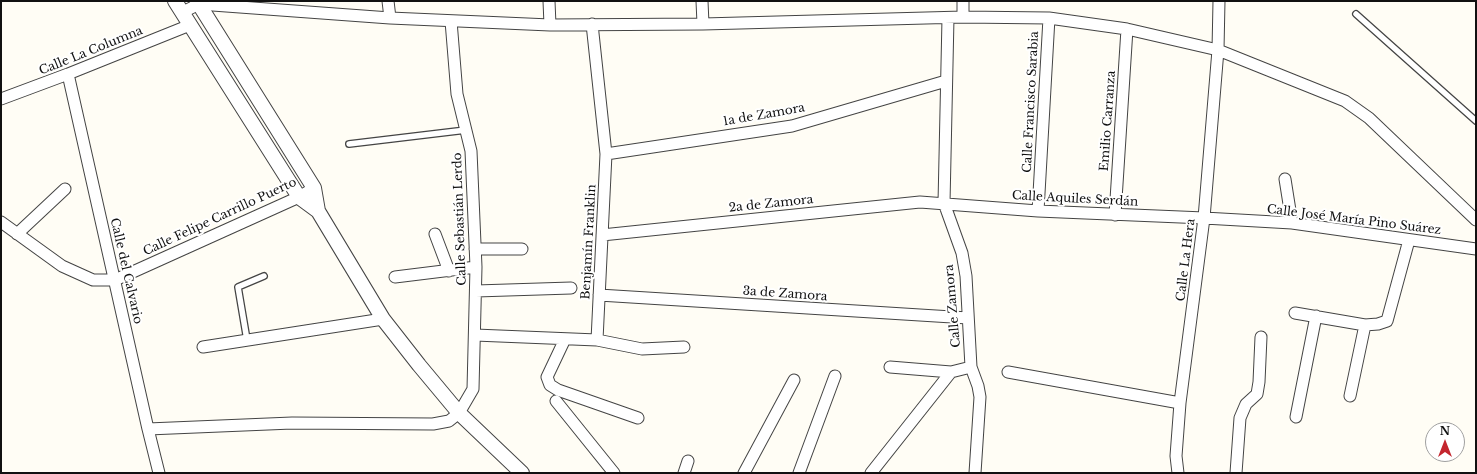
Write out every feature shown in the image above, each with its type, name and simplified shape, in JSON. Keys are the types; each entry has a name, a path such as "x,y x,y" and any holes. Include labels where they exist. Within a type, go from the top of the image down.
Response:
{"street":[{"path":"388,1 390,18"},
{"path":"549,1 550,25"},
{"path":"702,1 703,24"},
{"path":"963,1 963,17"},
{"name":"Calle La Hera","path":"1178,473 1176,456 1180,403 1204,218 1218,50 1219,1"},
{"path":"198,3 314,188 318,211 383,319 459,414 522,473"},
{"path":"318,211 299,197 179,7 198,3 390,18 550,25 703,24 963,17 1049,18 1127,29 1218,50 1345,101 1369,118 1476,220"},
{"name":"Calle Zamora","path":"948,18 944,203 962,253 966,276 971,367 978,386 980,397 975,473"},
{"name":"Calle Francisco Sarabia","path":"1038,211 1049,18"},
{"name":"Calle Sebastián Lerdo","path":"451,21 457,94 471,151 476,249 473,389 459,414"},
{"name":"Benjamín Franklin","path":"592,24 606,154 597,340"},
{"name":"Calle La Columna","path":"1,99 190,25"},
{"name":"Emilio Carranza","path":"1115,215 1127,29"},
{"name":"Calle del Calvario","path":"68,74 159,473"},
{"name":"1a de Zamora","path":"606,154 792,126 946,81"},
{"path":"1285,179 1292,223"},
{"name":"Calle Felipe Carrillo Puerto","path":"116,280 299,197 314,188"},
{"path":"17,234 65,189"},
{"name":"2a de Zamora","path":"602,235 920,202 944,203"},
{"name":"Calle Aquiles Serdán","path":"944,203 1038,211 1204,218"},
{"name":"Calle José María Pino Suárez","path":"1204,218 1292,223 1476,249"},
{"path":"1,222 62,266 93,280 116,280"},
{"path":"434,234 449,270"},
{"path":"1295,313 1365,325 1378,324 1387,321 1409,240"},
{"path":"476,249 522,249"},
{"path":"396,277 476,267"},
{"path":"476,291 571,288"},
{"name":"3a de Zamora","path":"599,295 968,318"},
{"path":"1296,416 1316,316"},
{"path":"203,348 383,319"},
{"path":"1350,396 1365,325"},
{"path":"475,335 597,340 642,349 684,348"},
{"path":"1236,473 1240,418 1246,404 1257,394 1261,337"},
{"path":"564,339 547,377 550,385 558,390 638,418"},
{"path":"890,367 951,372 971,367"},
{"path":"871,473 951,372"},
{"path":"1008,372 1180,403"},
{"path":"799,473 836,376"},
{"path":"744,473 794,380"},
{"path":"556,401 614,473"},
{"path":"148,429 292,423 433,424 449,421 459,414"},
{"path":"684,473 688,461"}],"lane":[{"path":"1356,14 1476,121"},
{"path":"349,144 466,130"},
{"path":"247,340 238,286 264,276"}]}
